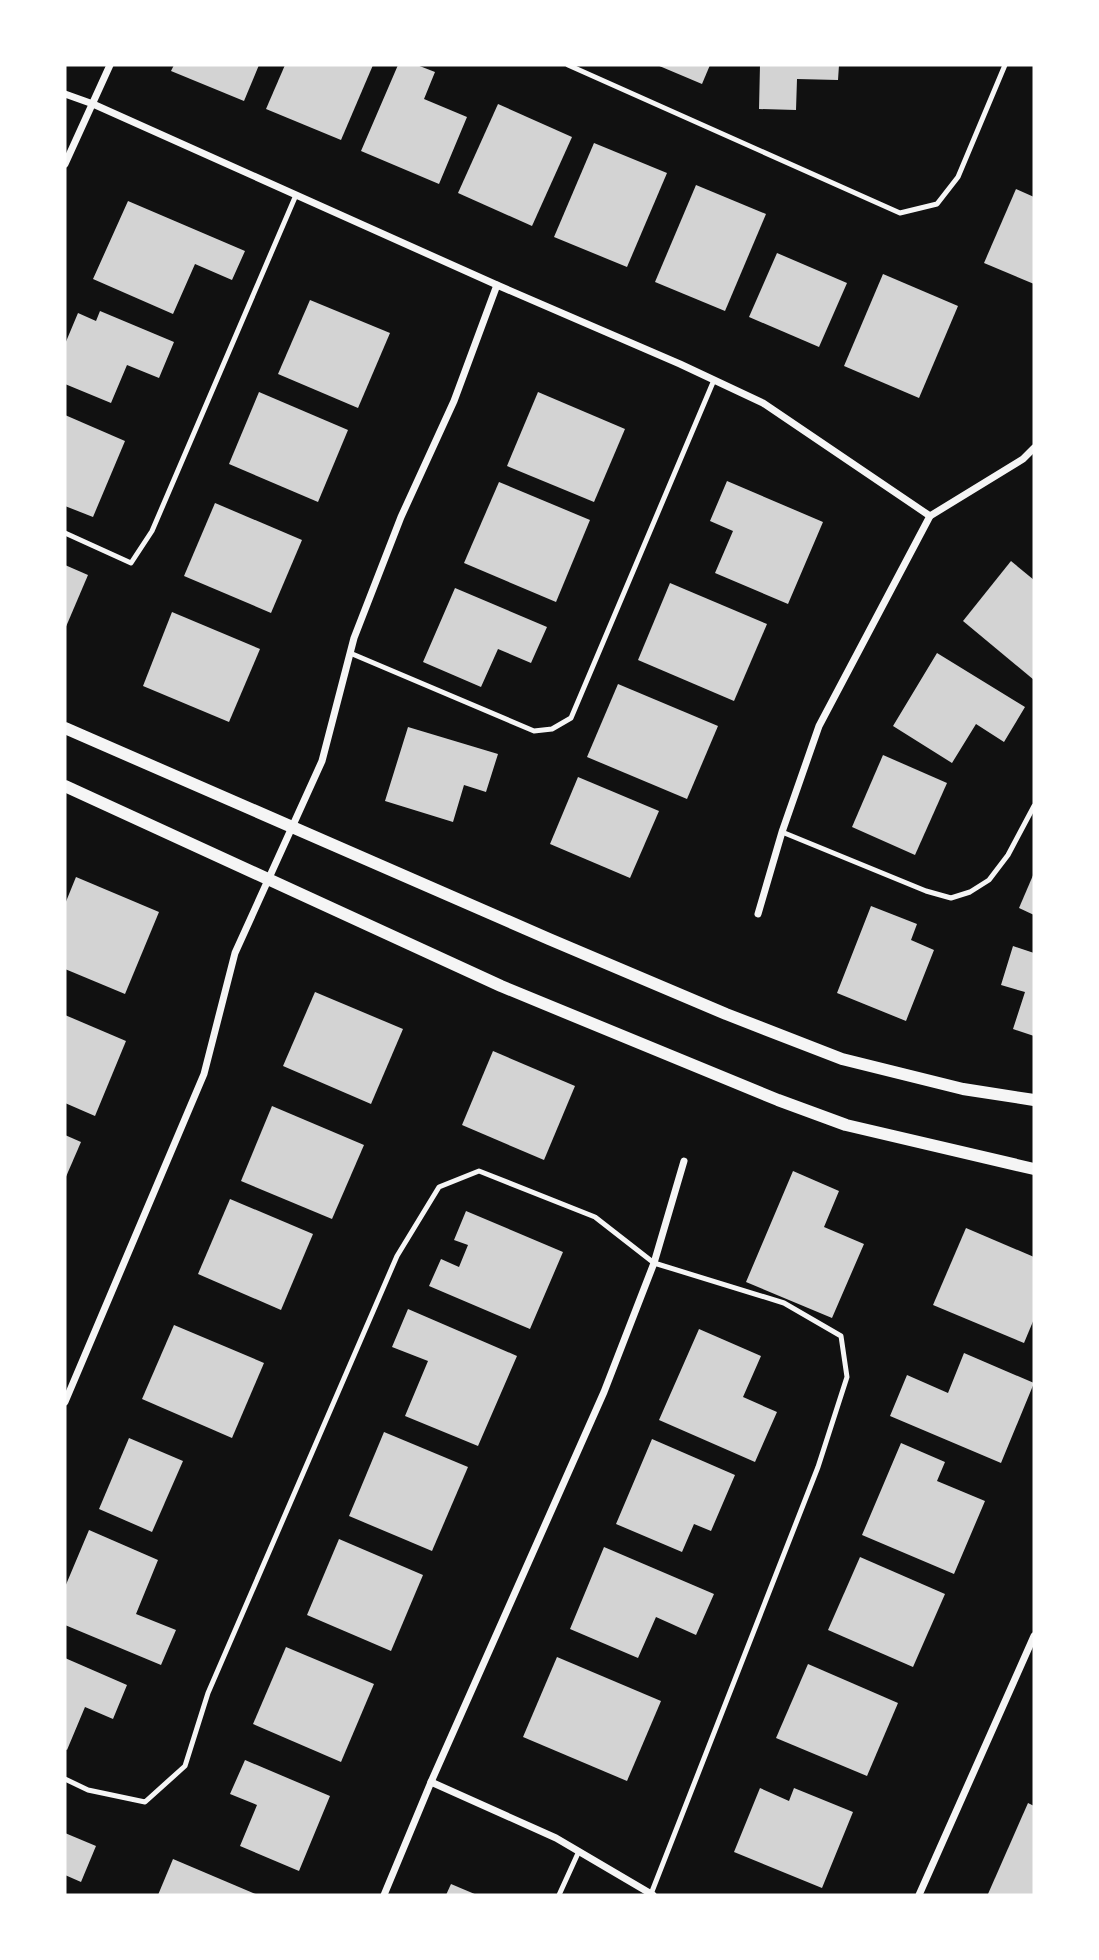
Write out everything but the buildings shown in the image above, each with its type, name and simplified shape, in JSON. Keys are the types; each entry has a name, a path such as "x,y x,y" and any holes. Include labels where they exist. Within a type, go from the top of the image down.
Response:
{"street":[{"path":"65,164 110,65"},
{"path":"65,94 93,104 763,403 930,516"},
{"path":"65,1402 204,1074 235,953 322,761 354,638 401,517 454,401 497,285"},
{"path":"758,914 782,832 819,726 930,516 1023,459 1034,448"},
{"path":"65,728 625,972 842,1059 963,1089 1034,1100"},
{"path":"65,786 501,986 778,1100 846,1125 1034,1169"},
{"path":"384,1895 431,1782 604,1392 654,1263 684,1161"},
{"path":"919,1895 1034,1636"},
{"path":"431,1782 556,1838 652,1895"}],"lane":[{"path":"568,65 900,214 937,204 958,177 1005,65"},
{"path":"65,533 131,563 152,531 296,195"},
{"path":"350,653 534,731 552,729 571,718 714,380"},
{"path":"782,832 926,891 951,898 970,892 989,880 1007,856 1034,806"},
{"path":"65,1779 88,1790 145,1802 185,1766 208,1693 397,1256 439,1187 479,1171 596,1217 654,1263 784,1303 841,1336 847,1377 818,1467 652,1895"},
{"path":"559,1895 579,1852"}]}
